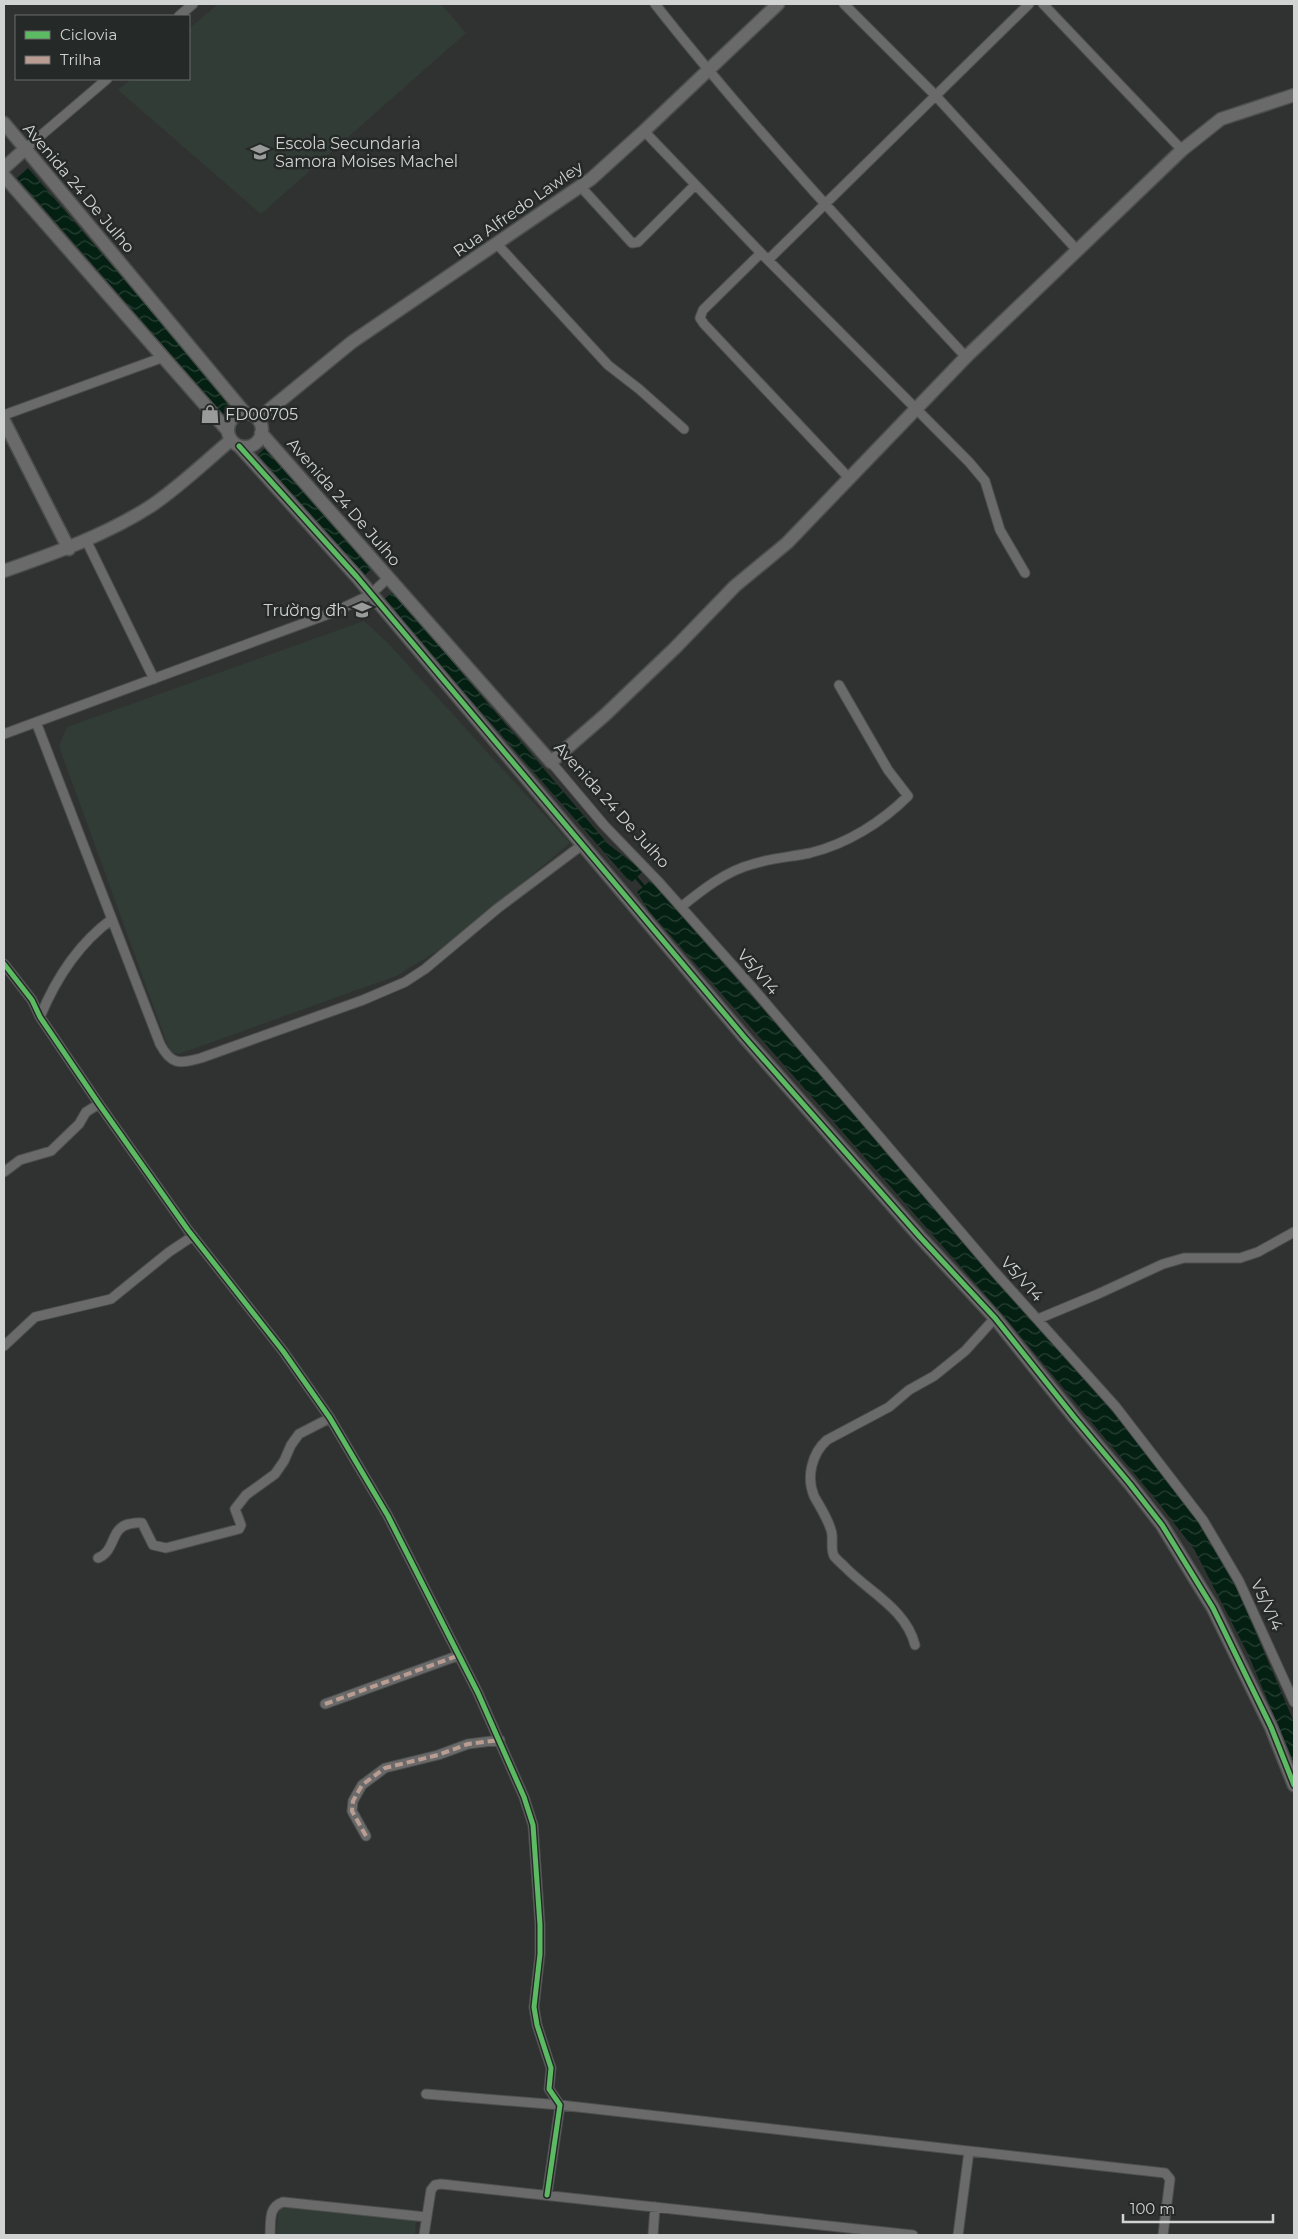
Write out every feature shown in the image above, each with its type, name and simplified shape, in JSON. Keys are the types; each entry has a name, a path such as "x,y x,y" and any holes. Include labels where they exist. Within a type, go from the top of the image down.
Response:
{"street":[{"path":"180,15 194,4"},
{"path":"655,4 708,71 824,204 966,357"},
{"name":"Rua Alfredo Lawley","path":"258,419 352,342 580,186 644,132 778,4"},
{"path":"844,4 935,95 1076,249"},
{"path":"849,478 704,324 700,318 703,310 824,204 1029,4"},
{"path":"1043,4 1182,150"},
{"path":"4,168 106,80"},
{"path":"552,762 605,715 675,648 735,586 786,543 966,357 1076,249 1182,150 1221,119 1294,95"},
{"name":"Avenida 24 De Julho","path":"4,123 245,413"},
{"path":"644,132 764,256 969,462 985,481 1000,530 1025,573"},
{"path":"4,176 161,358 357,577 370,595 751,1046 920,1237 995,1318 1130,1484 1162,1525 1182,1555 1231,1644 1271,1727 1294,1785"},
{"path":"580,186 632,243 638,242 695,185"},
{"path":"497,244 608,365 639,388 684,429"},
{"path":"4,415 161,358"},
{"path":"245,413 258,419 261,433 253,444 233,439 232,418 245,413"},
{"path":"4,421 69,549"},
{"name":"Avenida 24 De Julho","path":"261,433 552,762 604,825 658,880 681,907"},
{"path":"4,571 69,549 132,518 153,504 233,439"},
{"path":"86,540 154,679"},
{"path":"4,734 314,620 370,595 389,578"},
{"path":"681,907 722,877 737,870 753,864 827,849 890,814 908,796 888,770 839,685"},
{"path":"36,722 163,1050 174,1062 186,1062 363,1000 406,982 425,969 498,908 582,845"},
{"name":"V5/V14","path":"681,907 752,987 969,1241 1116,1407 1203,1520 1239,1581 1294,1702"},
{"path":"40,1016 52,989 71,959 98,930 112,919"},
{"path":"4,964 32,1000 40,1016 99,1104 193,1236 283,1351 330,1418 388,1516 500,1740 530,1811 533,1825 540,1926 540,1954 534,2007 537,2025 551,2068 549,2089 560,2105 547,2195"},
{"path":"4,1172 20,1160 51,1151 78,1124 86,1112 99,1104"},
{"path":"1038,1318 1098,1294 1163,1264 1184,1258 1240,1258 1258,1252 1294,1232"},
{"path":"4,1346 35,1317 111,1299 168,1252 193,1236"},
{"path":"915,1645 913,1634 900,1616 886,1602 858,1581 834,1556 832,1532 810,1482 814,1458 820,1446 827,1440 889,1407 909,1390 922,1384 950,1363 995,1318"},
{"path":"98,1558 109,1550 117,1529 122,1525 142,1523 153,1545 166,1548 239,1529 241,1525 235,1509 246,1495 275,1474 299,1434 330,1418"},
{"path":"325,1704 457,1656"},
{"path":"366,1836 352,1811 353,1800 362,1785 385,1768 438,1755 468,1744 500,1740"},
{"path":"426,2094 560,2105 1165,2173 1170,2179 1163,2235"},
{"path":"958,2235 969,2151"},
{"path":"424,2235 431,2190 435,2185 441,2184 655,2207 860,2232 913,2235"},
{"path":"270,2235 272,2209 276,2204 283,2202 426,2217"},
{"path":"652,2235 655,2207"}],"shaded area":[{"name":"Escola Secundaria Samora Moises Machel","path":"218,4 441,4 466,33 261,214 118,90 130,80 190,80 190,28"},
{"path":"364,621 387,642 570,843 452,942 396,976 179,1054 170,1052 59,746 67,727"},
{"path":"279,2206 416,2220 415,2235 276,2235"}],"water":[{"path":"28,168 232,405 223,414 17,178"},
{"path":"266,447 374,566 364,576 258,455"},
{"path":"393,592 608,844 643,871 631,883 383,600"},
{"path":"651,880 1112,1411 1193,1513 1238,1591 1294,1722 1294,1763 1248,1654 1194,1549 1157,1501 1002,1314 649,911 637,892"}],"waterway":[{"path":"634,875 646,889"}],"marked path":[{"path":"325,1704 457,1656"},
{"path":"366,1836 352,1811 353,1801 362,1785 385,1768 438,1755 468,1744 500,1740"}],"cycle path":[{"path":"239,446 357,577 745,1038 920,1237 995,1318 1130,1484 1162,1525 1213,1608 1271,1727 1294,1785"},
{"path":"4,964 32,1000 40,1017 99,1104 188,1230 283,1351 330,1418 388,1516 478,1693 524,1797 533,1825 540,1925 540,1954 534,2007 537,2025 551,2068 549,2089 560,2105 547,2195"}],"place":[{"name":"Escola Secundaria Samora Moises Machel","path":"260,152"},
{"name":"FD00705","path":"210,414"},
{"name":"Trường đh","path":"362,610"}]}
